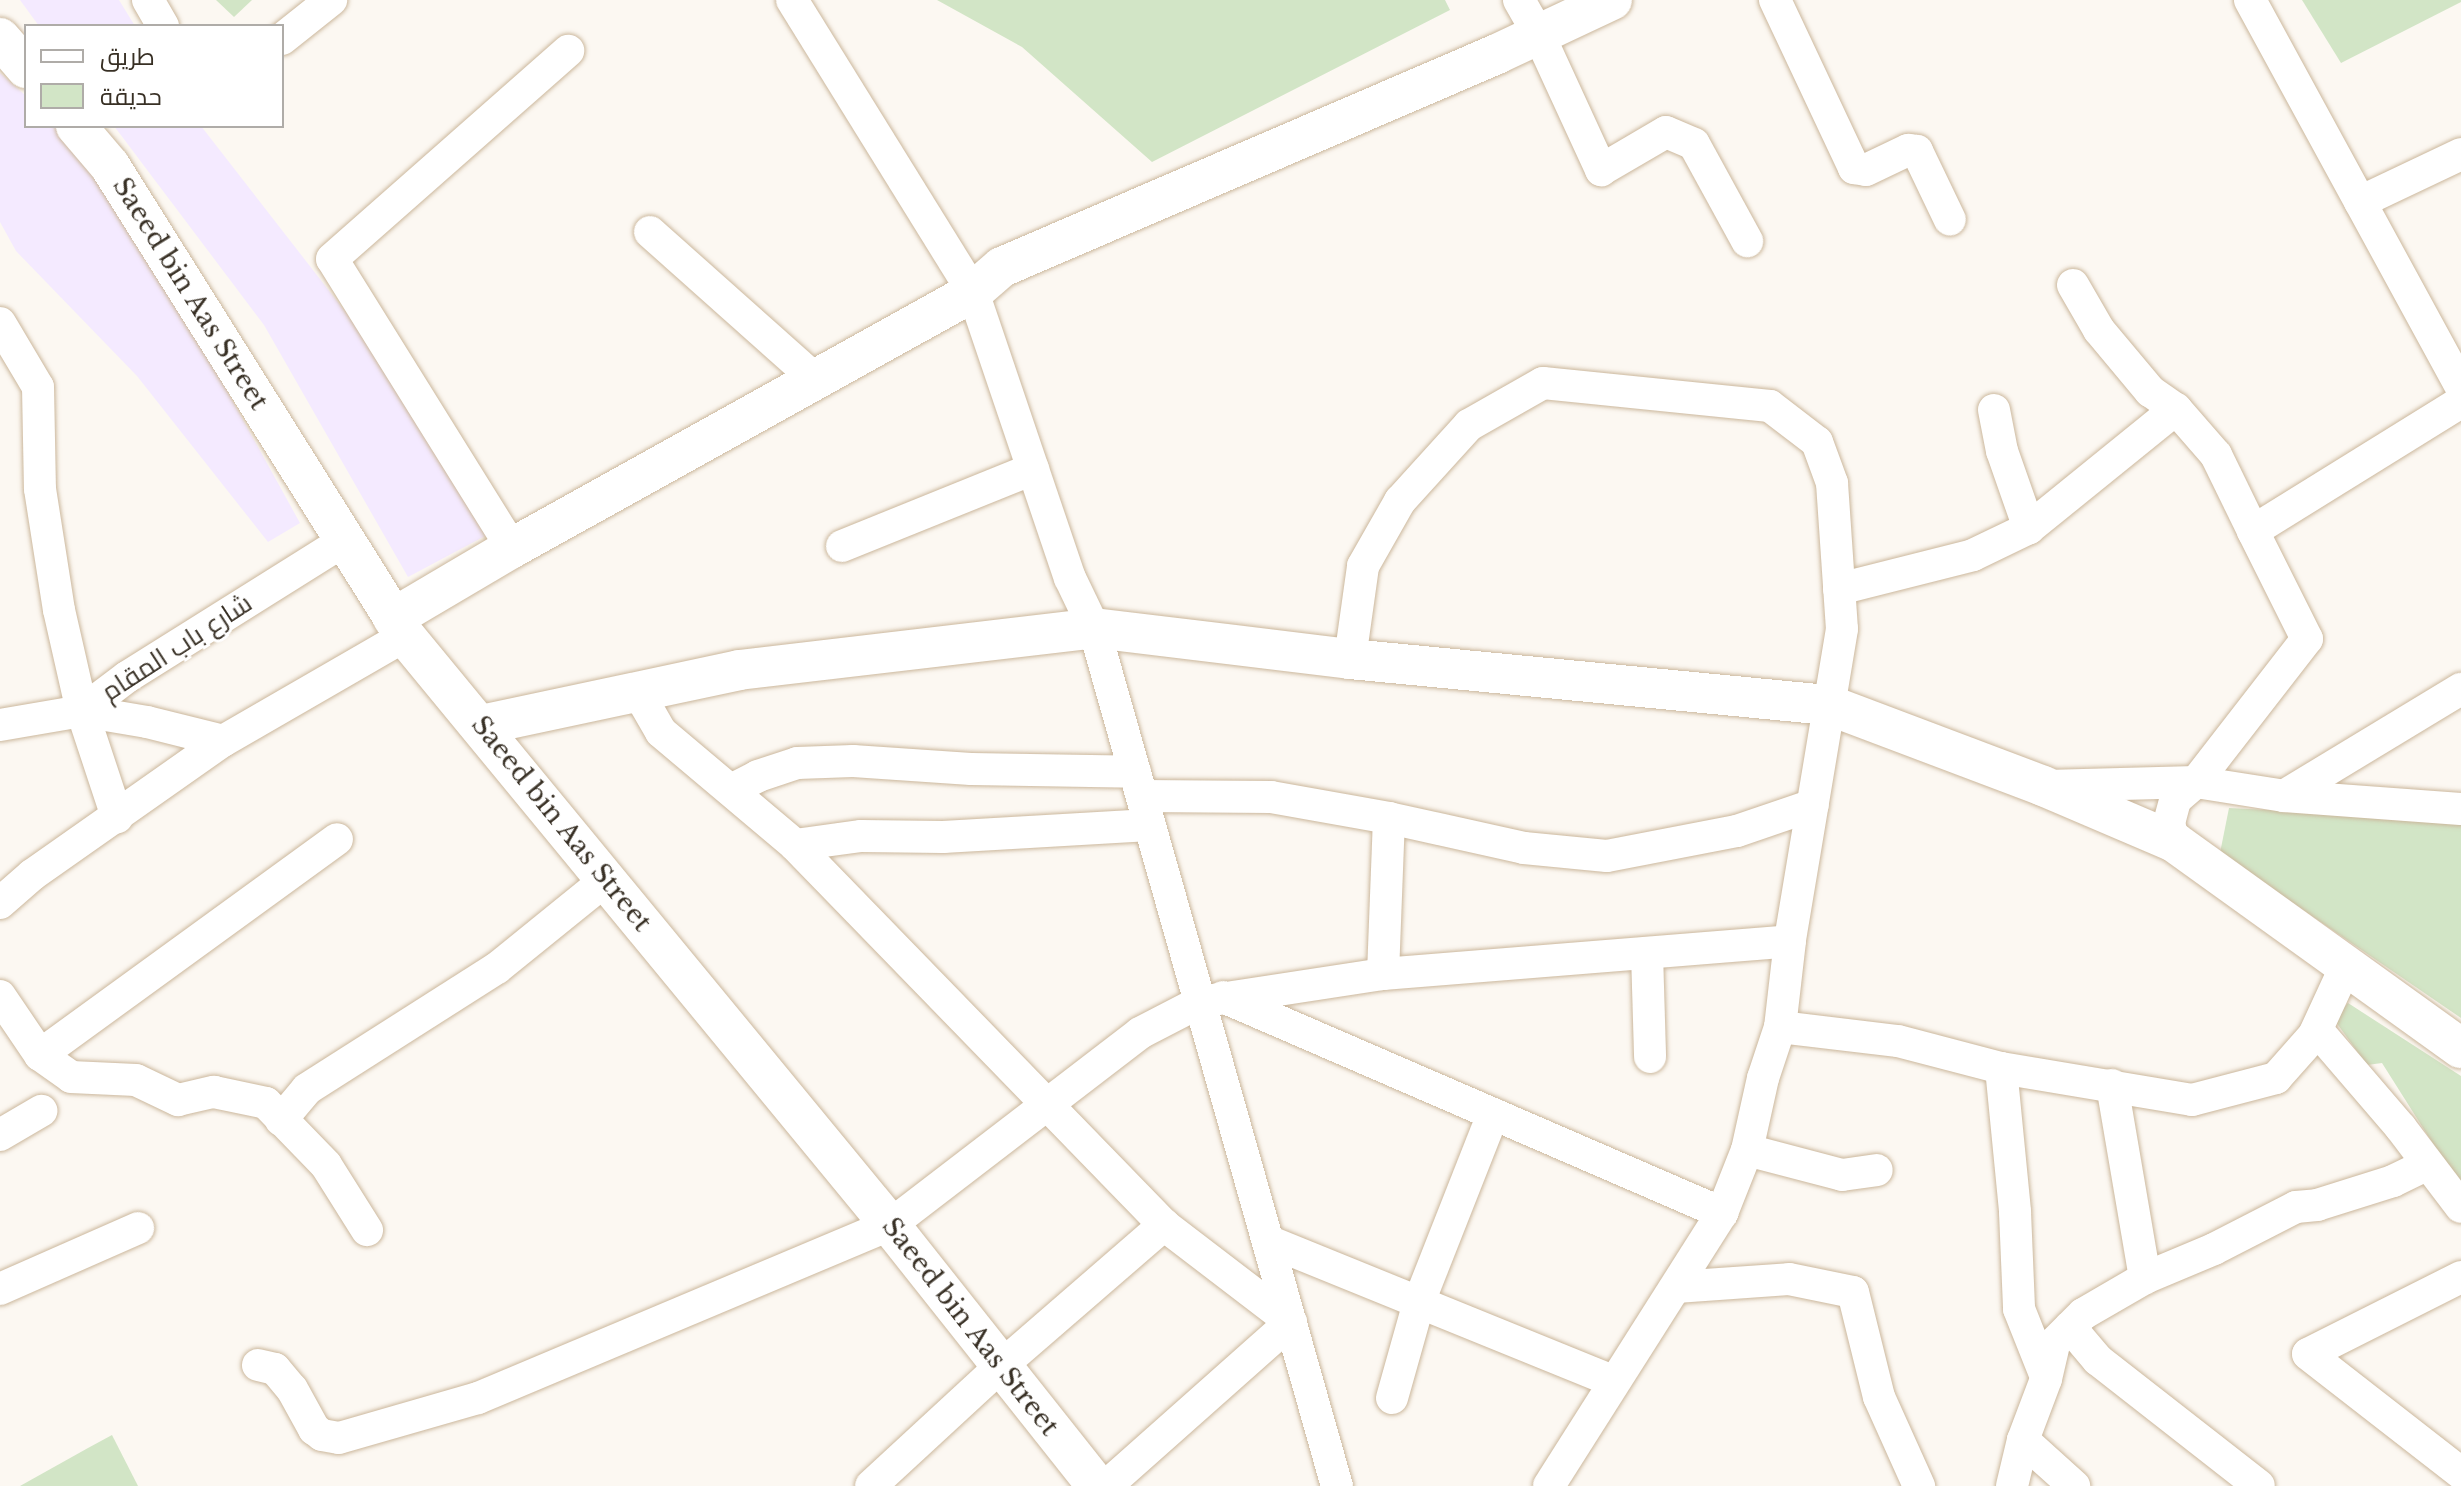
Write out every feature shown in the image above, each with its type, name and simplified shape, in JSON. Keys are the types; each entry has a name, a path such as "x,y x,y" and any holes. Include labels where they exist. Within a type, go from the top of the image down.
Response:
{"main road":[{"path":"399,627 512,548 973,292 1002,267 1539,35 1612,0"},
{"path":"0,38 24,66"},
{"name":"Saeed bin Aas Street","path":"78,128 110,166 399,627 890,1225 1096,1485"},
{"path":"481,725 739,670 1094,628 1350,659 1829,705 2043,786 2174,842 2345,968 2461,1048"}],"street":[{"path":"148,0 162,24"},
{"path":"284,37 331,0"},
{"path":"792,0 973,292 1070,578 1094,628 1142,798 1211,1000 1268,1241 1337,1486"},
{"path":"1519,0 1539,35 1601,170 1666,132 1694,144 1747,241"},
{"path":"1775,0 1854,168 1866,170 1908,150 1917,151 1950,220"},
{"path":"2250,0 2461,387"},
{"path":"512,548 332,259 568,51"},
{"path":"2360,202 2461,154"},
{"path":"650,232 816,380"},
{"path":"2073,285 2099,330 2150,391 2176,409 2216,455 2307,639 2196,782 2175,800 2169,823 2174,842"},
{"path":"0,323 38,387 40,489 59,610 82,711 117,817"},
{"path":"1350,659 1363,566 1400,501 1469,425 1543,383 1770,406 1817,442 1832,483 1842,629 1790,941 1780,1027 1763,1078 1747,1150 1722,1213 1549,1486"},
{"path":"2253,531 2461,402"},
{"path":"1839,589 1973,555 2029,528 2176,409"},
{"path":"1994,410 2002,451 2029,528"},
{"path":"842,546 1033,469"},
{"name":"شارع باب المقام","path":"0,725 82,711 127,677 344,541"},
{"path":"0,903 32,875 223,741 399,627"},
{"path":"2284,796 2461,689"},
{"path":"638,692 661,732 795,845 1164,1225 1291,1322"},
{"path":"82,711 147,722 223,741"},
{"path":"731,790 758,776 797,763 853,761 971,769 1142,798 1271,797 1389,818 1524,848 1607,856 1737,831 1813,805"},
{"path":"2043,786 2196,782 2284,796 2461,809"},
{"path":"795,845 861,836 943,837 1142,798"},
{"path":"1383,974 1389,818"},
{"path":"40,1055 337,839"},
{"path":"281,1120 307,1089 497,968 607,879"},
{"path":"258,1365 275,1369 292,1389 314,1429 322,1435 351,1437 478,1398 890,1225 1046,1101 1140,1033 1211,1000 1383,974 1790,941"},
{"path":"1647,953 1650,1057"},
{"path":"1780,1027 1898,1041 2001,1068 2192,1100 2276,1078 2317,1030 2345,968"},
{"path":"0,996 40,1055 71,1077 136,1080 178,1100 214,1092 266,1103 326,1165 367,1230"},
{"path":"1211,1000 1493,1114 1722,1213"},
{"path":"2317,1030 2401,1128 2426,1165 2461,1207"},
{"path":"2001,1068 2015,1212 2019,1309 2046,1377"},
{"path":"2112,1085 2145,1278"},
{"path":"0,1135 41,1111"},
{"path":"1392,1398 1419,1302 1493,1114"},
{"path":"1747,1150 1842,1175 1877,1170"},
{"path":"2012,1486 2023,1440 2046,1377 2054,1343 2083,1314 2145,1278 2214,1249 2296,1207 2317,1205 2393,1181 2426,1165"},
{"path":"871,1486 1001,1366 1164,1225"},
{"path":"0,1289 138,1228"},
{"path":"1268,1241 1613,1381"},
{"path":"2461,1277 2308,1354 2461,1473"},
{"path":"1676,1287 1789,1279 1853,1292 1879,1397 1919,1486"},
{"path":"1096,1485 1291,1322"},
{"path":"2070,1327 2098,1360 2259,1486"},
{"path":"2023,1440 2074,1486"}],"shaded area":[{"path":"20,0 119,0 134,24 38,24"},
{"path":"0,73 24,94 24,128 62,128 101,163 300,523 268,542 137,376 16,251 0,222"},
{"path":"116,128 203,128 358,328 487,535 408,577 264,325"}],"green space":[{"path":"216,0 252,0 234,17"},
{"path":"937,0 1445,0 1450,10 1152,162 1022,47"},
{"path":"2302,0 2461,0 2461,2 2341,63"},
{"path":"2229,808 2461,820 2461,1018 2220,853"},
{"path":"2348,1003 2461,1076 2461,1188 2382,1063 2367,1065 2333,1018"},
{"path":"112,1435 138,1486 20,1486 88,1448"}]}
